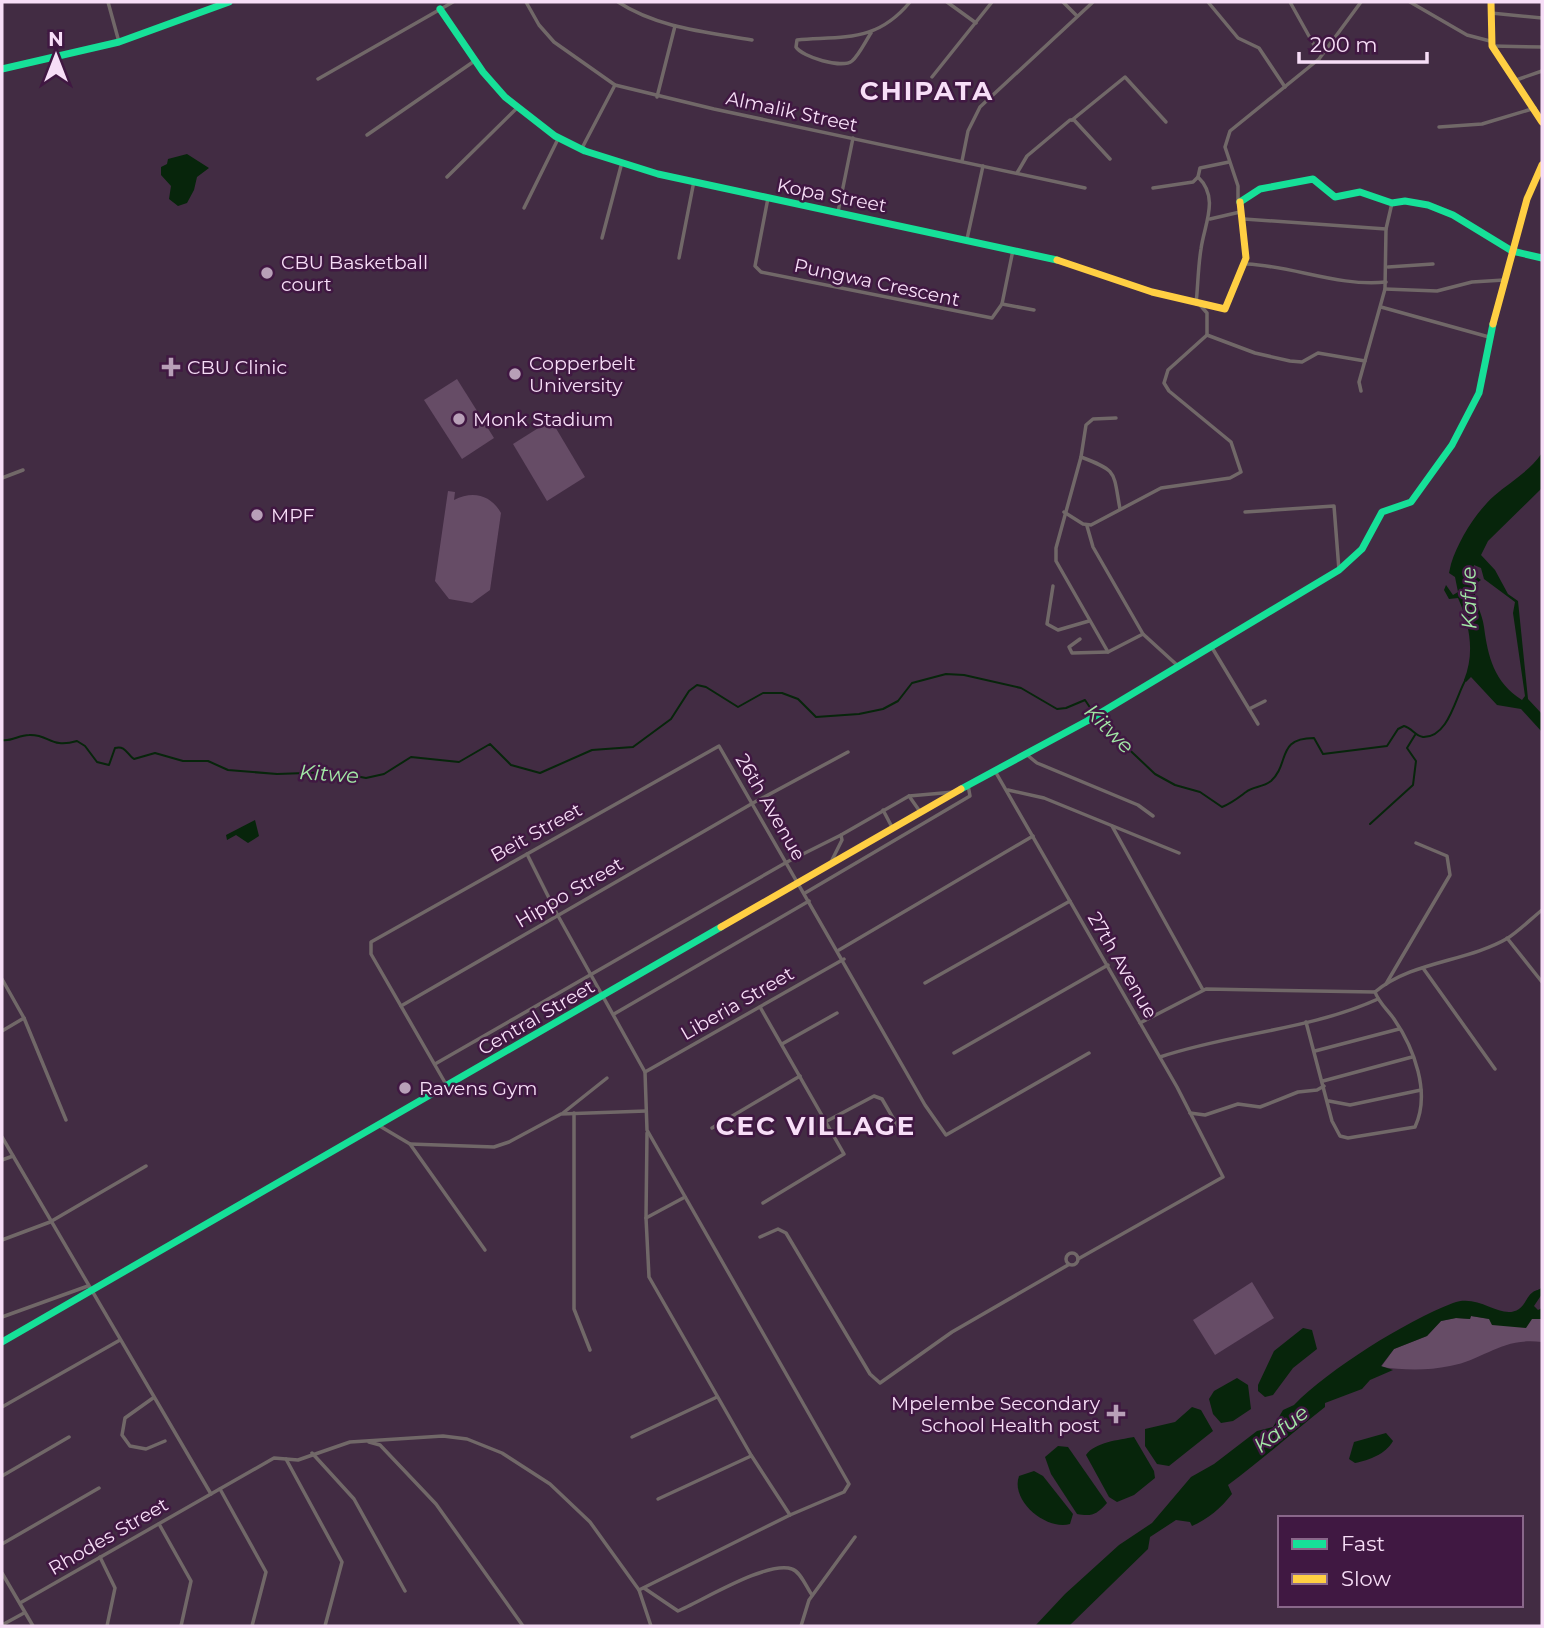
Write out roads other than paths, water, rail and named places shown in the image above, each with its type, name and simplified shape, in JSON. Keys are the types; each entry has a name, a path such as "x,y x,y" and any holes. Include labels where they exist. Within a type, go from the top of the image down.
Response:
{"street":[{"path":"108,2 119,42"},
{"path":"2,69 119,42 229,2"},
{"path":"318,79 453,2"},
{"path":"527,3 534,2"},
{"path":"618,2 675,26 752,40"},
{"path":"871,33 851,62 844,65 805,56 796,47 797,40 871,33 893,21 910,2"},
{"path":"947,2 976,23"},
{"path":"932,77 992,2"},
{"path":"1063,2 1077,16"},
{"path":"962,161 968,131 980,107 1093,2"},
{"path":"1208,2 1238,38 1259,48 1285,87"},
{"path":"1290,2 1314,45"},
{"path":"1361,2 1319,59 1230,131 1225,142 1238,186 1240,212 1248,241 1247,264 1290,268 1357,283 1386,282"},
{"path":"1410,2 1467,35 1491,43 1542,47"},
{"path":"1491,2 1491,43 1542,122"},
{"name":"Almalik Street","path":"527,3 539,25 554,42 615,85 657,97 1084,188"},
{"name":"Kopa Street","path":"440,9 473,62 516,109 558,139 621,166 1013,249 1067,263 1129,285 1225,309 1247,264"},
{"path":"1491,13 1542,18"},
{"path":"657,97 675,26"},
{"path":"368,135 473,62"},
{"path":"1516,80 1542,71"},
{"path":"1017,173 1027,156 1125,77 1166,122"},
{"path":"581,150 615,85"},
{"path":"1439,127 1482,124 1535,108"},
{"path":"447,177 516,109"},
{"path":"1072,120 1110,159"},
{"path":"838,212 853,138"},
{"path":"524,208 558,139"},
{"path":"1153,188 1193,182 1198,177 1200,168 1229,162"},
{"name":"Central Street","path":"2,1342 968,785 1087,721 1339,570 1370,538 1382,512 1404,506 1417,498 1447,453 1479,393 1489,337 1512,251 1527,199 1542,165"},
{"path":"602,238 621,166"},
{"path":"967,239 983,166"},
{"path":"1087,526 1170,485 1230,478 1241,472 1231,442 1169,391 1164,383 1168,370 1207,335 1207,313 1198,304 1202,240 1210,219 1208,195 1198,177"},
{"path":"1240,212 1243,198 1263,187 1313,179 1335,197 1360,192 1392,203 1415,202 1446,211 1512,251 1542,258"},
{"path":"679,258 694,181"},
{"name":"Pungwa Crescent","path":"768,198 755,266 761,272 986,318 996,316 1002,304"},
{"path":"1361,391 1359,382 1385,289 1388,267 1387,229 1392,203"},
{"path":"1210,219 1240,212 1387,229"},
{"path":"1013,249 1002,304 1034,310"},
{"path":"1388,267 1433,264"},
{"path":"1385,289 1437,290 1472,282 1504,280"},
{"path":"1381,307 1489,337"},
{"path":"1207,335 1255,353 1290,361 1302,362 1318,354 1365,361"},
{"path":"1108,652 1056,561 1064,512 1081,457 1088,421 1115,418"},
{"path":"1081,457 1109,468 1114,476 1120,509"},
{"path":"2,478 23,470"},
{"path":"1245,512 1334,506 1339,570"},
{"path":"1064,512 1087,526 1093,547 1143,634 1177,665"},
{"path":"1053,586 1047,624 1058,630 1089,621"},
{"path":"1080,639 1069,647 1072,653 1108,652 1143,634"},
{"path":"1211,646 1258,724"},
{"path":"1248,709 1265,701"},
{"name":"26th Avenue","path":"719,746 839,950 925,1105 946,1135 1089,1053"},
{"name":"Beit Street","path":"401,1006 371,954 369,945 375,938 719,746"},
{"name":"Hippo Street","path":"401,1006 753,803 848,752"},
{"path":"1026,754 1037,763 1138,806 1153,816"},
{"name":"27th Avenue","path":"995,771 1108,965 1223,1177 1078,1259"},
{"path":"805,892 970,796 968,785"},
{"path":"1008,790 1044,798 1179,853"},
{"path":"435,1064 787,862 909,796 957,792"},
{"path":"909,796 921,813"},
{"path":"883,810 893,829"},
{"path":"1112,826 1203,990"},
{"path":"829,866 842,840 841,835"},
{"path":"839,950 1033,836"},
{"path":"1386,984 1450,875 1447,856 1416,843"},
{"path":"527,853 557,915 645,1072 648,1274 751,1455 790,1515"},
{"path":"614,1014 810,901"},
{"path":"925,983 1070,901"},
{"path":"1140,1023 1203,990 1375,992 1386,984 1423,968 1507,939 1542,910"},
{"path":"1507,939 1542,982"},
{"name":"Liberia Street","path":"645,1072 844,959"},
{"path":"954,1053 1108,965"},
{"path":"1423,968 1495,1069"},
{"path":"2,979 24,1018 66,1120"},
{"path":"1306,1022 1336,1130 1348,1138 1415,1127 1421,1090 1413,1056 1375,992"},
{"path":"1160,1058 1202,1044 1306,1022 1378,999"},
{"path":"401,1006 447,1086"},
{"path":"760,1007 843,1150 842,1157 763,1203"},
{"path":"782,1044 838,1013"},
{"path":"2,1031 24,1018"},
{"path":"1315,1051 1399,1029"},
{"path":"1190,1114 1205,1115 1238,1104 1260,1107 1298,1092 1317,1090 1324,1084 1413,1056"},
{"path":"712,1128 800,1076"},
{"path":"410,1144 501,1146 561,1114 607,1078"},
{"path":"1329,1101 1350,1105 1421,1090"},
{"path":"827,1121 874,1096 882,1099 900,1130"},
{"path":"561,1114 646,1111"},
{"path":"574,1113 574,1308 590,1350"},
{"path":"378,1125 410,1144 485,1250"},
{"path":"642,1589 790,1515 844,1492 848,1480 647,1130"},
{"path":"2,1136 211,1494"},
{"path":"2,1160 13,1156"},
{"path":"2,1240 50,1222 146,1166"},
{"path":"646,1218 685,1197"},
{"path":"760,1237 778,1229 786,1233 870,1374 880,1382 952,1332 1068,1265 1075,1265 1078,1259 1075,1254 1069,1253 1065,1259 1068,1265"},
{"path":"2,1317 90,1289"},
{"path":"2,1407 120,1340"},
{"path":"632,1437 717,1396"},
{"path":"153,1398 125,1418 122,1435 130,1446 141,1449 165,1441"},
{"name":"Rhodes Street","path":"20,1603 274,1458 298,1460 312,1453 366,1441 456,1436 502,1453 550,1484 590,1522 642,1589"},
{"path":"2,1476 69,1437"},
{"path":"366,1441 380,1445 436,1504 523,1626"},
{"path":"312,1453 354,1499 405,1591"},
{"path":"658,1499 751,1455"},
{"path":"286,1459 341,1562 325,1626"},
{"path":"2,1544 99,1488"},
{"path":"220,1489 265,1566 265,1577 252,1626"},
{"path":"159,1524 191,1581 181,1626"},
{"path":"801,1626 812,1595 855,1537"},
{"path":"100,1557 115,1588 107,1626"},
{"path":"642,1589 678,1611 772,1569 789,1568 796,1570 812,1595"},
{"path":"2,1573 33,1626"},
{"path":"642,1589 651,1626"},
{"path":"2,1625 25,1612"}],"water":[{"path":"187,154 209,168 197,177 187,203 178,206 169,199 171,186 161,175 161,167 167,164 168,159"},
{"name":"Kafue","path":"1542,453 1542,488 1488,541 1481,555 1495,570 1508,594 1518,601 1528,699 1542,714 1542,732 1521,709 1497,705 1471,677 1466,682 1464,680 1470,649 1466,618 1458,598 1449,599 1444,590 1446,585 1453,595 1458,592 1455,577 1449,573 1458,546 1474,518 1494,496","holes":["1474,565 1481,568 1484,579 1515,602 1513,613 1525,696 1522,700 1505,685 1490,659 1475,596 1475,584 1481,580 1474,575"]},
{"path":"255,820 259,836 248,843 236,835 227,840 226,835"},
{"name":"Kafue","path":"1542,1287 1542,1294 1534,1306 1538,1310 1542,1308 1542,1319 1532,1319 1526,1328 1492,1325 1489,1319 1471,1316 1470,1319 1456,1318 1441,1321 1427,1336 1394,1349 1381,1366 1393,1370 1370,1380 1362,1389 1325,1403 1325,1407 1228,1485 1232,1494 1209,1516 1192,1526 1190,1522 1176,1520 1150,1537 1148,1549 1069,1626 1035,1626 1065,1594 1119,1545 1152,1523 1191,1477 1214,1464 1257,1431 1273,1427 1283,1410 1294,1405 1327,1376 1369,1347 1413,1321 1453,1303 1472,1301 1512,1312 1519,1309 1534,1291"},
{"path":"1303,1328 1312,1330 1317,1349 1293,1368 1273,1395 1265,1397 1258,1391 1258,1385 1274,1351"},
{"path":"1237,1378 1248,1385 1251,1409 1233,1421 1221,1423 1213,1414 1209,1399 1214,1391"},
{"path":"1192,1407 1201,1410 1213,1431 1169,1466 1157,1464 1145,1446 1145,1429 1175,1422"},
{"path":"1386,1433 1393,1441 1382,1453 1355,1463 1349,1459 1354,1442"},
{"path":"1134,1437 1154,1471 1155,1478 1134,1495 1117,1502 1109,1497 1086,1455 1101,1444"},
{"path":"1058,1446 1068,1447 1107,1503 1097,1512 1090,1515 1077,1514 1051,1474 1045,1457"},
{"path":"1034,1471 1043,1476 1073,1514 1070,1524 1051,1523 1025,1504 1018,1486 1019,1476"}],"waterway":[{"name":"Kitwe","path":"2,740 36,735 61,743 77,741 85,746 97,762 109,765 115,748 119,747 134,759 155,753 183,761 208,761 228,770 277,774 334,772 366,778 384,774 411,757 459,762 490,744 511,765 540,773 592,750 633,747 671,719 689,691 697,685 706,687 738,707 763,693 782,693 798,699 816,717 859,714 883,709 898,701 912,683 946,674 964,675 1021,688 1057,709 1085,700 1099,721 1155,774 1175,785 1200,792 1222,807 1249,790 1271,781 1289,747 1302,739 1314,738 1323,754 1387,746 1398,729 1404,726 1423,737 1432,735 1445,723 1466,679"},
{"path":"1370,824 1413,785 1416,761 1407,748 1415,735"}],"place":[{"name":"CBU Basketball court","path":"267,273"},
{"name":"CBU Clinic","path":"171,367"},
{"name":"Copperbelt University","path":"515,374"},
{"name":"Monk Stadium","path":"459,419"},
{"name":"MPF","path":"257,515"},
{"name":"Ravens Gym","path":"405,1088"},
{"name":"Mpelembe Secondary School Health post","path":"1116,1414"}],"district":[{"name":"CHIPATA","path":"927,91"},
{"name":"CEC VILLAGE","path":"816,1126"}]}
